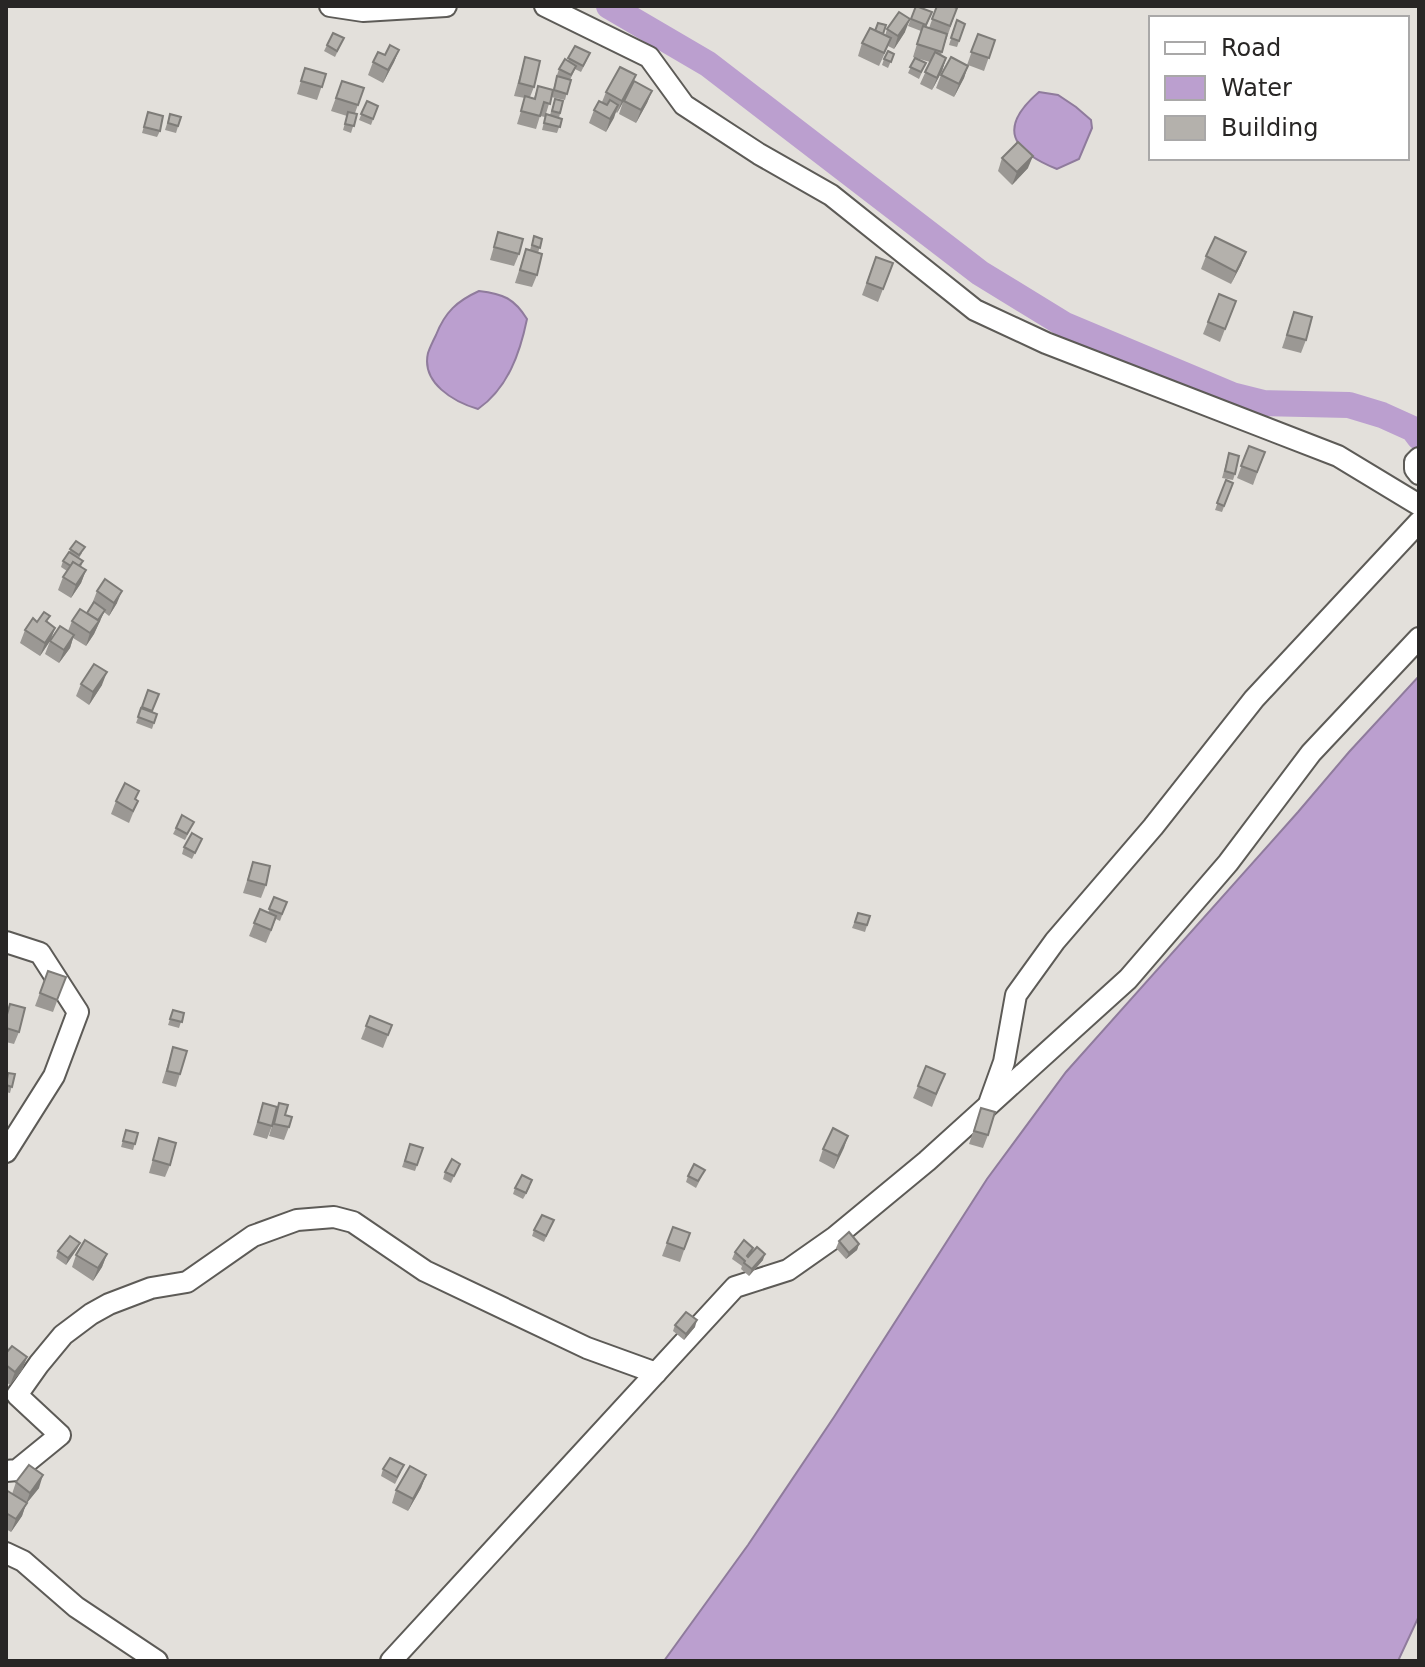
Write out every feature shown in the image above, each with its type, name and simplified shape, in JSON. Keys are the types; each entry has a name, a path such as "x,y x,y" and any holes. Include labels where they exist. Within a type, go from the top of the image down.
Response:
{"street":[{"path":"330,6 363,11 446,6"},
{"path":"545,6 649,57 684,105 759,154 831,195 975,310 1046,343 1338,456 1419,505"},
{"path":"1419,458 1415,462 1419,474"},
{"path":"989,1104 1004,1062 1016,995 1047,952 1153,827 1254,699 1419,522"},
{"path":"391,1661 735,1287 788,1270 835,1237 927,1161 1128,979 1228,863 1311,753 1419,638"},
{"path":"6,942 40,953 78,1012 54,1076 6,1152"},
{"path":"6,1471 17,1470 60,1435 17,1395 63,1335 109,1304 151,1288 187,1282 253,1236 297,1220 334,1217 353,1222 425,1271 587,1348 656,1373"},
{"path":"17,1355 39,1364"},
{"path":"6,1553 23,1561 76,1607 157,1661"}],"water":[{"path":"1039,92 1058,95 1091,120 1092,128 1079,159 1057,169 1029,154 1015,137 1014,127 1018,117"},
{"path":"479,291 507,298 527,319 511,369 497,391 478,409 459,402 441,390 429,373 427,364 430,348 448,314 458,303"},
{"path":"1419,676 1419,1616 1398,1661 664,1661 748,1545 834,1417 987,1179 1066,1072"}],"building":[{"path":"916,6 932,12 926,25 911,19"},
{"path":"937,6 957,8 950,26 932,19"},
{"path":"899,12 910,19 898,36 887,29"},
{"path":"957,20 965,24 959,41 951,38"},
{"path":"878,23 886,25 883,34 875,31"},
{"path":"923,26 947,34 942,52 917,44"},
{"path":"870,28 891,38 884,53 862,43"},
{"path":"333,33 344,38 337,51 327,45"},
{"path":"978,34 995,40 989,58 971,52"},
{"path":"390,45 399,50 388,70 373,62 378,52 385,55"},
{"path":"575,46 590,53 583,66 568,58"},
{"path":"888,51 894,54 891,62 884,59"},
{"path":"935,52 946,58 937,78 925,72"},
{"path":"525,57 540,61 534,87 519,83"},
{"path":"951,57 968,66 959,84 941,75"},
{"path":"915,58 926,63 921,72 910,67"},
{"path":"565,59 576,66 571,75 559,69"},
{"path":"620,67 636,75 622,101 606,92"},
{"path":"305,68 326,74 322,87 301,81"},
{"path":"557,76 571,80 567,94 554,90"},
{"path":"342,81 364,88 358,105 336,98"},
{"path":"634,81 652,91 641,110 624,101"},
{"path":"538,86 553,90 550,104 544,102 540,116 521,111 525,96 535,99"},
{"path":"555,99 563,101 560,113 552,111"},
{"path":"610,100 618,105 610,119 594,110 599,101 607,105"},
{"path":"367,101 378,106 373,119 361,114"},
{"path":"148,112 163,116 160,131 144,127"},
{"path":"348,112 357,114 354,126 345,124"},
{"path":"170,114 181,117 178,126 168,123"},
{"path":"546,114 562,119 560,127 544,123"},
{"path":"1018,142 1033,156 1017,172 1002,158"},
{"path":"498,232 523,239 519,254 494,247"},
{"path":"534,236 542,239 540,248 532,245"},
{"path":"1215,237 1246,252 1236,272 1206,256"},
{"path":"526,249 542,254 537,275 520,270"},
{"path":"876,257 893,263 883,289 867,283"},
{"path":"1219,294 1236,301 1225,329 1208,322"},
{"path":"1294,312 1312,317 1306,340 1287,335"},
{"path":"1249,446 1265,452 1257,472 1241,466"},
{"path":"1229,453 1239,456 1235,474 1225,471"},
{"path":"1226,480 1233,483 1224,506 1217,503"},
{"path":"76,541 85,547 79,555 70,549"},
{"path":"69,552 83,561 79,566 63,561"},
{"path":"73,562 86,570 76,585 63,577"},
{"path":"105,579 122,591 114,603 97,591"},
{"path":"94,602 105,610 98,620 87,613"},
{"path":"80,609 99,621 90,633 72,621"},
{"path":"44,612 50,616 46,621 55,628 45,643 25,630 33,618 37,622"},
{"path":"60,626 74,635 64,650 50,641"},
{"path":"94,664 107,672 93,692 81,684"},
{"path":"148,690 159,694 152,711 142,707"},
{"path":"141,708 157,714 154,723 138,717"},
{"path":"125,783 139,791 133,811 116,801"},
{"path":"182,815 194,822 187,834 176,828"},
{"path":"192,833 202,839 195,853 184,847"},
{"path":"253,862 270,866 266,885 248,880"},
{"path":"274,897 287,902 282,914 269,909"},
{"path":"260,909 276,916 271,930 254,923"},
{"path":"858,913 870,916 867,925 855,922"},
{"path":"48,971 66,977 57,1000 40,993"},
{"path":"10,1004 25,1008 19,1032 6,1028"},
{"path":"173,1010 184,1013 182,1022 170,1019"},
{"path":"370,1016 392,1025 388,1035 366,1026"},
{"path":"173,1047 187,1051 180,1074 167,1071"},
{"path":"926,1066 945,1074 936,1094 918,1086"},
{"path":"8,1073 15,1074 12,1087 6,1085"},
{"path":"263,1103 277,1107 272,1126 258,1122"},
{"path":"279,1103 288,1105 285,1115 292,1117 289,1127 274,1124"},
{"path":"981,1108 995,1112 988,1135 974,1131"},
{"path":"833,1128 848,1136 838,1156 823,1149"},
{"path":"126,1130 138,1133 135,1144 123,1141"},
{"path":"159,1138 176,1143 170,1165 153,1160"},
{"path":"410,1144 423,1148 417,1165 405,1161"},
{"path":"452,1159 460,1164 454,1176 445,1172"},
{"path":"694,1164 705,1170 698,1181 688,1176"},
{"path":"522,1175 532,1180 526,1193 515,1188"},
{"path":"542,1215 554,1220 546,1236 534,1230"},
{"path":"673,1227 690,1233 684,1249 667,1243"},
{"path":"849,1232 859,1244 849,1253 839,1241"},
{"path":"70,1236 80,1243 68,1258 58,1251"},
{"path":"85,1240 107,1254 98,1268 76,1255"},
{"path":"744,1240 753,1248 748,1257 757,1247 765,1254 752,1269 735,1252"},
{"path":"686,1312 697,1320 686,1334 675,1325"},
{"path":"12,1346 27,1357 15,1372 6,1365 6,1353"},
{"path":"390,1458 404,1465 397,1477 383,1469"},
{"path":"29,1465 43,1475 30,1493 16,1482"},
{"path":"410,1466 426,1475 413,1499 396,1490"},
{"path":"6,1490 27,1503 16,1519 6,1513"}],"waterway":[{"path":"609,6 708,64 980,273 1065,325 1232,395 1264,403 1349,405 1413,429 1419,437"}]}
